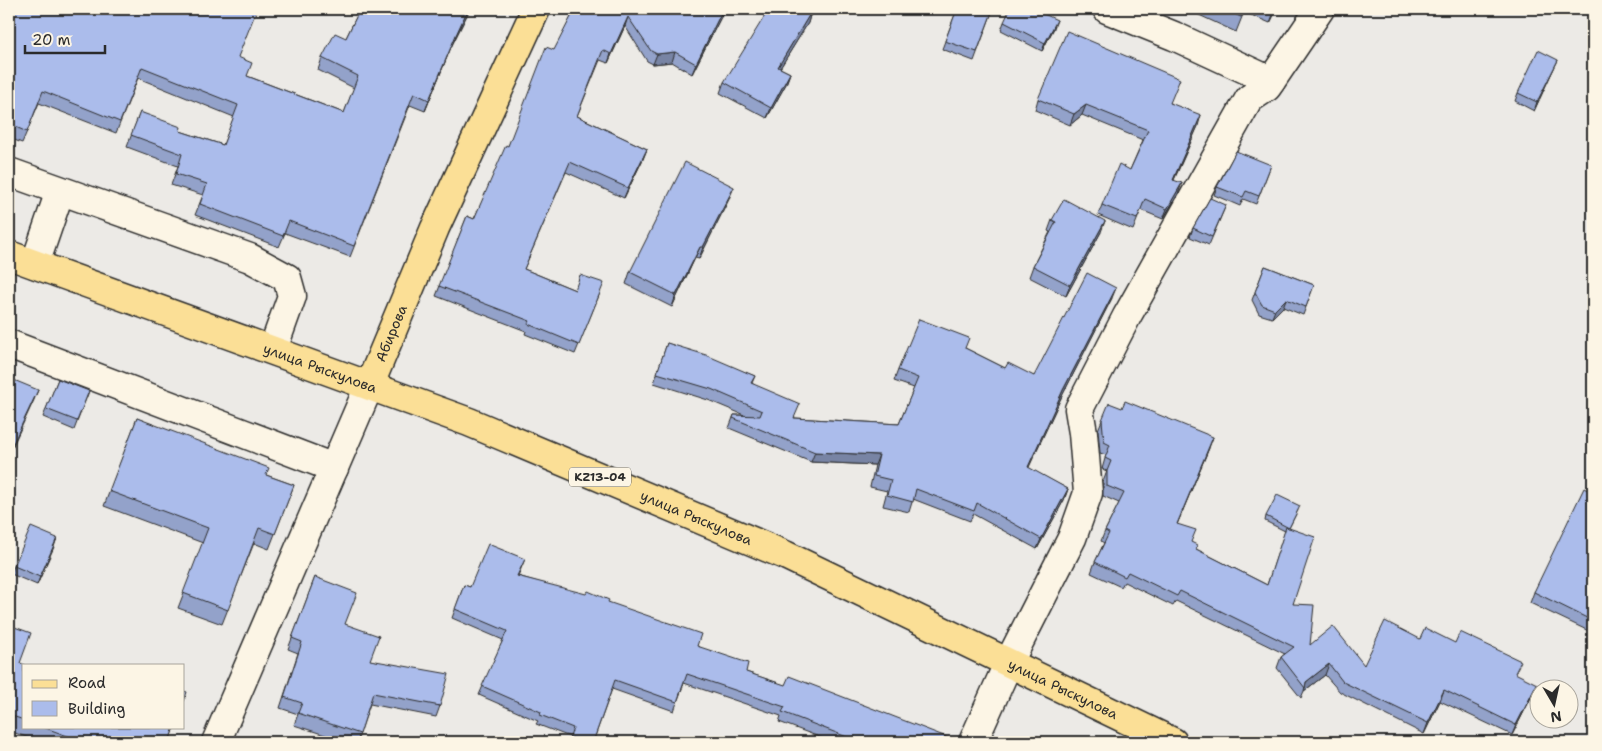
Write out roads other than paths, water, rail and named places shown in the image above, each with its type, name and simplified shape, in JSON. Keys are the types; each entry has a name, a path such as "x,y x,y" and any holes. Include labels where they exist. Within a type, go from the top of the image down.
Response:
{"main road":[{"name":"Абирова","path":"370,384 435,228 536,9"},
{"name":"улица Рыскулова","path":"9,255 370,384 469,422 785,555 1173,742"}],"street":[{"path":"1107,9 1174,36 1271,81"},
{"path":"973,742 1008,664 1072,538 1088,493 1084,433 1079,409 1126,316 1248,99 1267,87 1320,9"},
{"path":"9,172 250,258 287,278 292,296 273,349"},
{"path":"35,264 60,190"},
{"path":"9,344 334,468"},
{"name":"Абирова","path":"216,742 370,384"}]}
